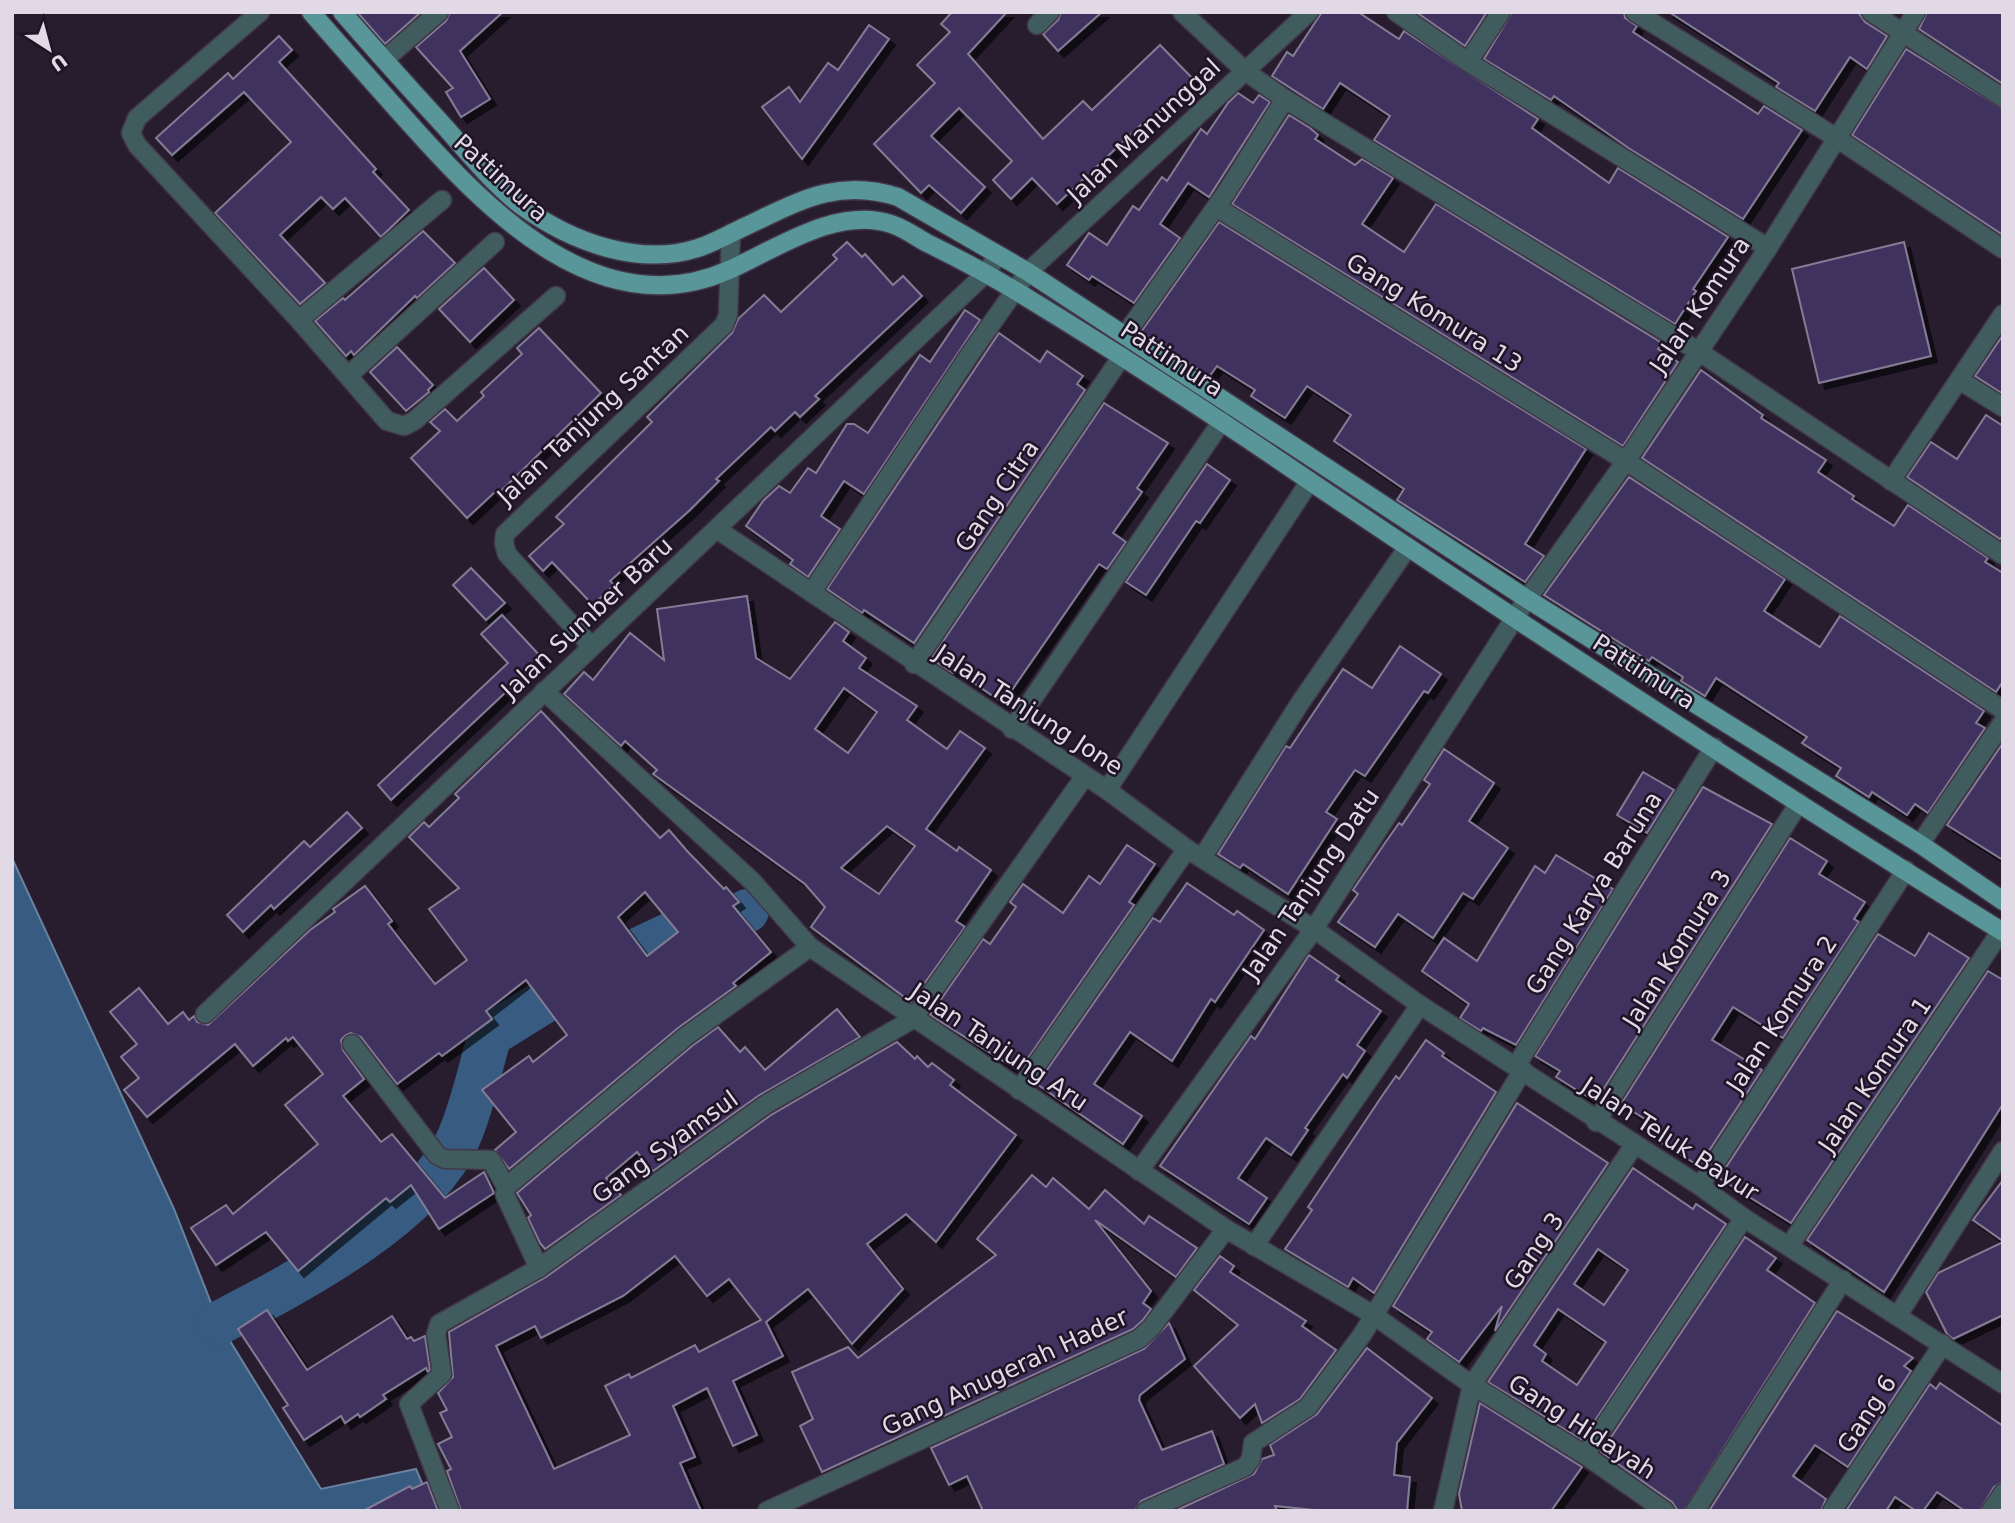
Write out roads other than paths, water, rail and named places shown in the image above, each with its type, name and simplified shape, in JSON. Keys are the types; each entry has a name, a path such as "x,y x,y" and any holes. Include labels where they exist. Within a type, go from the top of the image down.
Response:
{"main road":[{"name":"Pattimura","path":"311,12 464,183 534,242 586,271 639,284 682,283 730,269 779,243 816,230 861,219 891,224 986,273 1122,356 1515,618 2002,932"},
{"name":"Pattimura","path":"342,12 488,173 522,206 556,227 588,242 629,253 667,253 698,248 789,204 824,192 874,190 898,197 1028,272 1527,599 1920,844 2003,901"},
{"path":"325,28 342,12"}],"street":[{"path":"260,12 137,118 131,129 137,145 349,375 387,421 408,424 556,296"},
{"path":"384,60 439,12"},
{"path":"1182,12 1245,71 1285,99 1698,351 2003,555"},
{"name":"Jalan Manunggal","path":"812,592 1028,272 1309,12"},
{"path":"1396,12 1468,62 1768,248"},
{"path":"1468,62 1501,12"},
{"path":"1635,12 1838,139 2003,249"},
{"path":"1871,12 2003,98"},
{"name":"Jalan Komura","path":"1515,618 1626,461 1768,248 1916,12"},
{"path":"1125,335 1216,207 1285,99"},
{"path":"299,320 442,200"},
{"name":"Gang Komura 13","path":"1216,207 1626,461 2003,710"},
{"name":"Jalan Tanjung Santan","path":"591,646 507,554 503,543 505,534 724,325 728,315 731,233"},
{"path":"349,375 495,242"},
{"name":"Jalan Sumber Baru","path":"205,1014 591,646 718,530 986,273 998,255"},
{"path":"1891,481 2003,314"},
{"name":"Gang Citra","path":"914,664 1122,356"},
{"path":"1959,380 2003,407"},
{"path":"1012,729 1222,421"},
{"path":"1107,790 1310,481"},
{"name":"Jalan Tanjung Jone","path":"718,530 914,664 1107,790 1195,854 1314,929"},
{"path":"1019,1090 1195,854 1408,547"},
{"name":"Jalan Tanjung Datu","path":"1139,1171 1314,929 1515,618"},
{"name":"Jalan Tanjung Aru","path":"544,691 752,881 810,947 1226,1229 1372,1314 1472,1385"},
{"path":"1920,844 2003,722"},
{"name":"Gang Karya Baruna","path":"1146,1511 1249,1464 1253,1443 1308,1407 1362,1335 1519,1068 1714,747"},
{"path":"914,1019 1085,776"},
{"name":"Jalan Komura 3","path":"1597,1122 1799,803"},
{"name":"Jalan Komura 2","path":"1700,1186 1906,870"},
{"name":"Jalan Teluk Bayur","path":"1314,929 1420,1005 1597,1122 1635,1144 1744,1218 1943,1343 2003,1384"},
{"name":"Jalan Komura 1","path":"1790,1245 2002,932"},
{"path":"506,1187 685,1037 810,947"},
{"path":"1255,1246 1420,1005"},
{"name":"Gang Syamsul","path":"450,1511 410,1404 442,1374 436,1334 439,1324 539,1268 765,1105 914,1019"},
{"path":"352,1044 437,1155 452,1160 491,1160 506,1187 505,1195 539,1268"},
{"name":"Gang 3","path":"1472,1385 1635,1144"},
{"path":"1898,1315 2003,1151"},
{"path":"1585,1455 1744,1218"},
{"name":"Gang Anugerah Hader","path":"767,1511 1139,1339 1151,1328 1226,1229"},
{"path":"1695,1511 1843,1280"},
{"name":"Gang 6","path":"1832,1511 1943,1343"},
{"path":"1443,1511 1472,1385"},
{"name":"Gang Hidayah","path":"1472,1385 1585,1455 1643,1505 1665,1511"},
{"path":"1991,1511 2003,1493"}],"water":[{"path":"12,858 174,1209 219,1323 321,1489 416,1469 434,1511 12,1511"}],"waterway":[{"path":"219,1323 319,1268 388,1221 418,1194 442,1166 459,1137 490,1035 595,970 688,926 712,932 747,911"}]}
